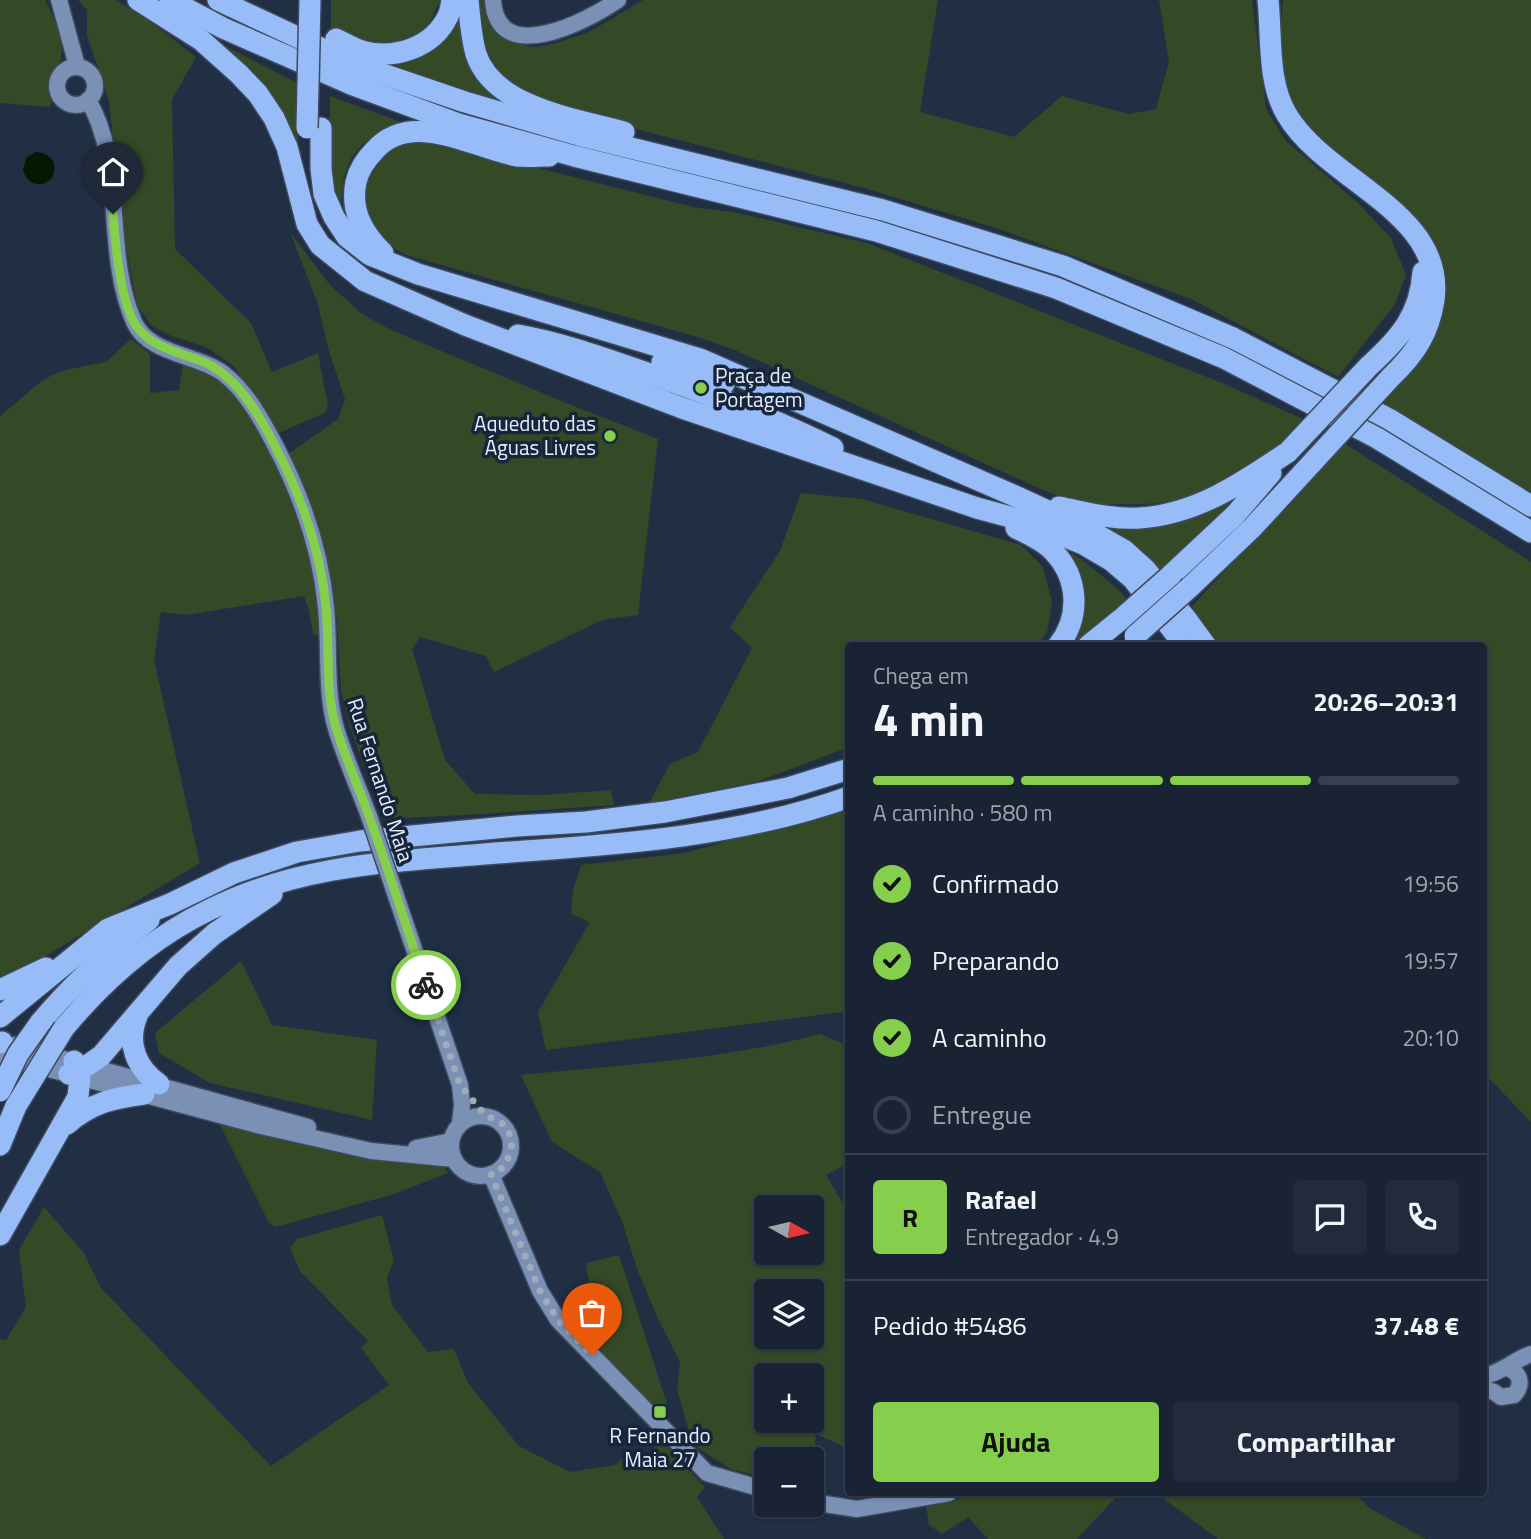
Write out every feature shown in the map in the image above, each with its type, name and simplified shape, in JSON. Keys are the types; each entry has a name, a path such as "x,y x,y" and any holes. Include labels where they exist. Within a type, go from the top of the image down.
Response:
{"highway":[{"path":"138,0 201,40 240,74 258,94 274,118 287,147 307,224 320,245 365,281 465,325 682,408 976,508 1032,523 1083,544 1112,561 1133,579 1182,642"},
{"path":"170,0 223,27 353,85 459,124 574,156 876,231 1056,288 1224,358 1377,438 1531,532"},
{"path":"218,0 359,66 465,102 578,135 883,210 1063,267 1233,338 1390,419 1531,506"},
{"path":"310,0 314,128 324,194 347,237 370,256 418,274 700,359 1089,530 1124,550 1145,569 1203,642"},
{"path":"321,0 314,128 307,170 320,222 342,263"},
{"path":"241,12 299,23 362,51 390,54 413,49 430,39 448,17 452,0"},
{"path":"468,0 477,57 492,79 515,98 534,107 624,132 684,159"},
{"path":"1104,642 1125,637 1190,587 1252,528 1410,358 1432,317 1435,293 1433,272 1422,242 1403,218 1313,148 1286,114 1274,78 1268,0"},
{"path":"1272,33 1276,0"},
{"path":"418,274 387,256 368,238 359,222 354,201 356,179 365,160 379,145 394,136 413,132 442,135 518,156 574,156"},
{"path":"1125,637 1171,575 1235,515 1288,452 1390,347 1415,312 1422,293 1422,242"},
{"path":"1015,496 1096,515 1139,518 1180,510 1213,499 1288,452"},
{"path":"976,508 1052,550 1068,571 1076,597 1071,626 1060,642"},
{"path":"0,1017 108,929 170,904 234,873 297,852 360,841 586,822 665,812 788,788 845,770"},
{"path":"0,1146 16,1106 64,1028 84,1005 122,968 178,927 242,895 304,875 365,863 587,846 709,832 795,815 845,798"},
{"path":"0,1235 78,1097 78,1070 101,1056 178,966 214,934 250,907 304,875"},
{"path":"0,1091 18,1054 67,990 108,952 170,904"},
{"path":"0,990 82,948"},
{"path":"54,1139 74,1118 97,1103 152,1089 136,1057 132,1039 138,1013"}],"street":[{"path":"59,0 76,66"},
{"path":"493,0 494,11 502,25 529,37 555,32 596,16 618,0"},
{"path":"76,66 89,71 95,82 95,89 88,100 77,105 61,98 58,93 60,75 76,66"},
{"name":"Rua Fernando Maia","path":"88,100 103,133 109,170 116,258 135,325 162,348 207,364 225,375 238,388 256,411 276,447 309,525 326,607 330,691 335,724 460,1085 460,1123"},
{"path":"1,1046 78,1070 360,1141 414,1148 451,1141"},
{"name":"Rua Fernando Maia","path":"460,1085 485,1115"},
{"path":"152,1089 261,1126 371,1151 454,1159"},
{"path":"476,1115 485,1115 503,1124 512,1143 507,1162 500,1170 482,1176 466,1172 454,1159 451,1141 460,1123 476,1115"},
{"path":"491,1174 540,1291 558,1320 706,1473 754,1487"},
{"path":"1500,1373 1520,1387 1514,1395 1501,1397 1489,1390 1491,1383 1500,1373 1531,1357"},
{"path":"824,1504 857,1509 932,1496"}],"green space":[{"path":"0,0 45,0 59,29 62,52 50,107 0,103"},
{"path":"78,0 115,0 150,21 196,57 172,100 175,249 251,323 272,372 318,353 328,406 325,413 276,434 235,367 206,347 171,336 152,326 137,305 124,238 109,101 87,35 87,10"},
{"path":"331,0 440,0 426,30 398,45 362,45 331,30"},
{"path":"479,0 486,0 488,17 499,34 517,44 535,47 557,43 591,31 643,0 938,0 920,112 1014,137 1062,96 1129,114 1156,109 1169,62 1159,0 1252,0 1266,109 1286,141 1358,203 1391,238 1406,275 1395,304 1338,377 1191,299 996,228 864,188 644,131 521,94 496,72 487,54"},
{"path":"1283,0 1531,0 1531,492 1381,402 1419,358 1429,241 1419,222 1405,208 1309,135 1289,105 1281,71"},
{"path":"461,11 468,60 479,79 497,100 394,66 413,58"},
{"path":"218,42 299,84 298,155"},
{"path":"330,96 409,125 377,134 356,151 345,176 342,209 330,181"},
{"path":"422,139 693,207 738,213 867,243 1222,383 1303,419 1279,447 1237,477 1179,500 1146,504 1082,504 1043,490 735,350 698,337 406,255 385,243 364,215 365,175 386,148"},
{"path":"290,232 330,285 362,314 391,330 658,439 638,615 602,620 494,672 486,656 420,637 412,649 445,760 475,794 543,795 611,790 614,805 383,819 350,727 341,690 337,619 320,537 288,454 338,419 345,399 328,348 318,304"},
{"path":"131,339 150,354 150,393 179,390 183,364 226,385 248,412 278,466 298,513 311,559 320,636 313,634 304,596 186,615 161,612 154,660 200,863 14,975 0,980 0,416 44,379 65,370 106,362"},
{"path":"1344,443 1531,562 1531,1122 1487,1076 1487,642 1215,642 1192,606"},
{"path":"801,493 862,499 1021,545 1043,567 1052,602 1047,632 1040,642 845,642 845,749 759,781 649,803 670,764 698,752 752,648 730,627 780,551"},
{"path":"1229,500 1236,503 1157,574 1092,522"},
{"path":"1073,553 1117,588 1129,602 1078,642 1068,642 1080,612 1083,591 1077,569 1069,558"},
{"path":"845,808 845,1012 546,1050 538,1012 590,922 571,914 573,890 581,865 685,853"},
{"path":"241,961 272,1025 377,1040 372,1120 210,1083 159,1053 155,1033"},
{"path":"820,1034 845,1044 845,1165 826,1175 845,1207 845,1447 816,1434 814,1447 754,1447 754,1475 731,1469 693,1445 677,1389 680,1362 637,1269 622,1221 600,1172 552,1142 521,1075 709,1056"},
{"path":"220,1125 444,1166 448,1173 394,1194 276,1227 269,1223"},
{"path":"44,1207 84,1253 101,1288 271,1466 389,1385 361,1348 368,1341 300,1271 290,1248 297,1239 382,1215 394,1261 387,1277 392,1305 428,1352 454,1349 468,1383 519,1446 570,1472 615,1465 628,1453 650,1458 659,1438 705,1487 697,1497 724,1539 0,1539 0,1339 6,1340 26,1307 19,1250"},
{"path":"619,1255 668,1407 655,1407 588,1338 597,1331 586,1263"},
{"path":"971,1496 1117,1496 1077,1539 988,1539 968,1517 942,1534 929,1525 926,1506"},
{"path":"1160,1496 1357,1496 1371,1509 1426,1539 1218,1539"}],"shaded area":[{"path":"35,152 49,157 55,168 52,178 39,184 31,182 23,170 26,158"}],"way so far":[{"path":"426,985 460,1085 485,1115 503,1124 509,1133 511,1153 500,1170 491,1174 540,1291 558,1320 592,1355"}],"place":[{"name":"Praça de Portagem","path":"701,388"},
{"name":"Aqueduto das Águas Livres","path":"610,436"},
{"name":"R Fernando Maia 27","path":"660,1412"}],"route":[{"path":"113,214 116,258 135,325 162,348 207,364 225,375 238,388 256,411 296,491 318,557 326,607 330,691 335,724 426,985"}]}
